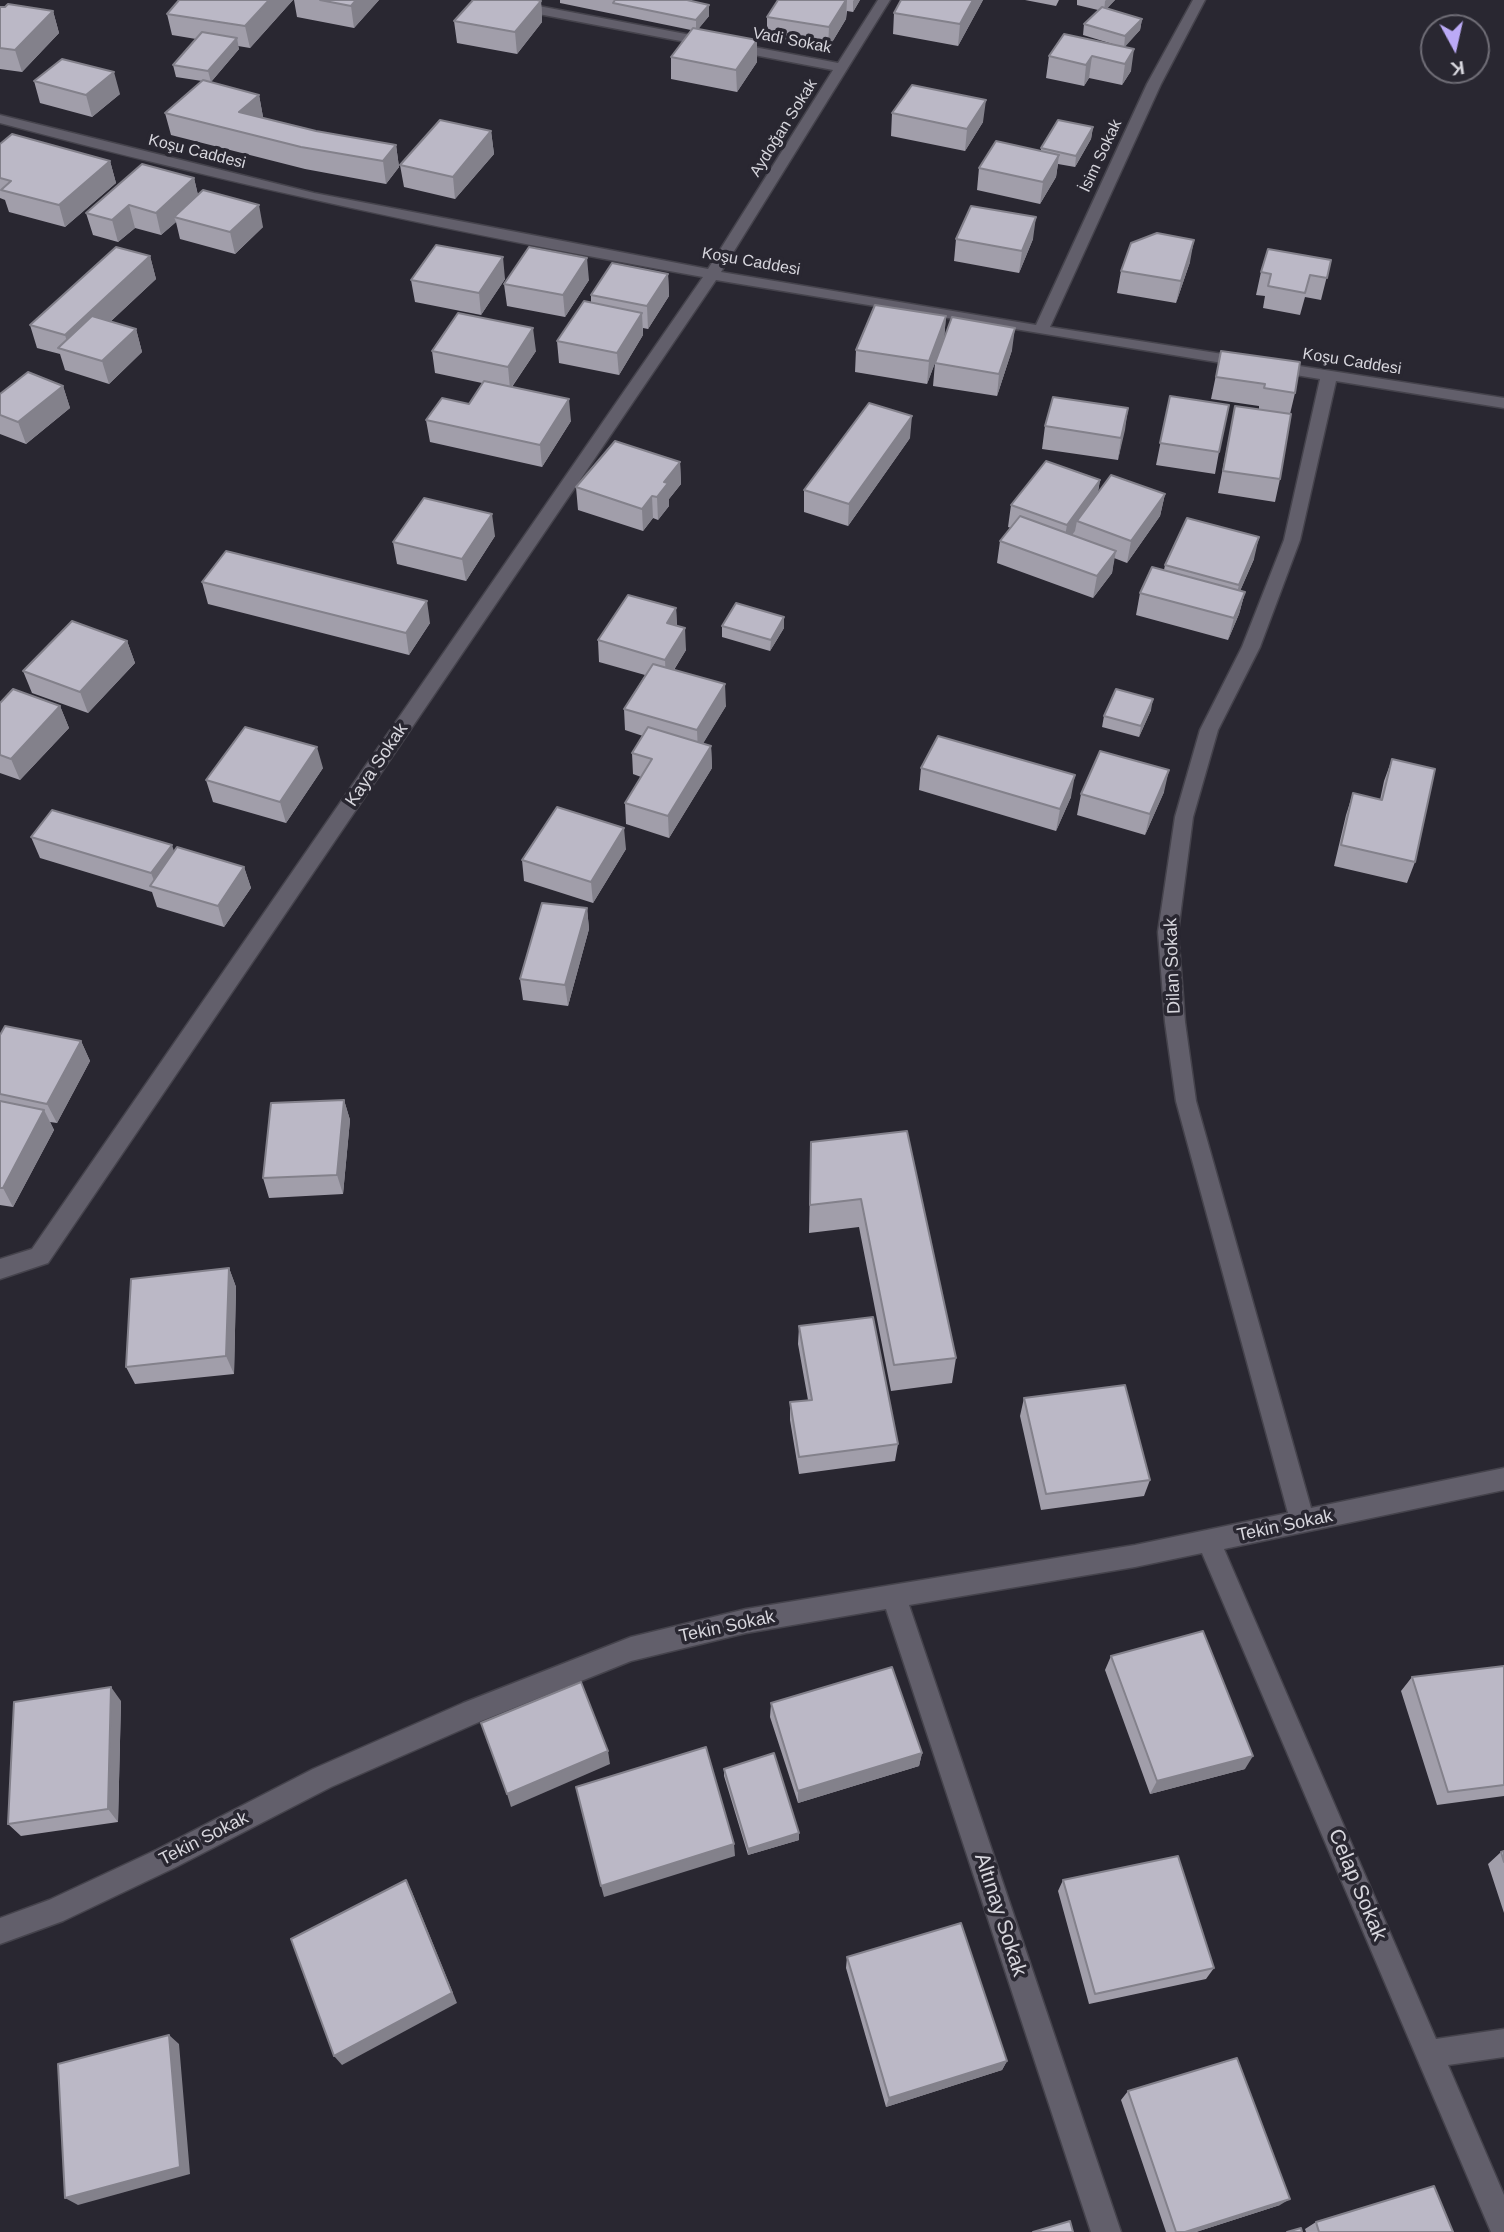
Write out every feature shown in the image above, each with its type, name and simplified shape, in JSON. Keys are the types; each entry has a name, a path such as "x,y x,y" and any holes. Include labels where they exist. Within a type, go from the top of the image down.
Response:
{"street":[{"name":"Vadi Sokak","path":"486,0 843,68"},
{"name":"Aydoğan Sokak","path":"713,273 884,0"},
{"name":"İsim Sokak","path":"1041,330 1154,84 1199,0"},
{"name":"Koşu Caddesi","path":"0,119 184,168 357,207 1041,330 1504,403"},
{"name":"Kaya Sokak","path":"0,1269 40,1256 713,273"},
{"name":"Dilan Sokak","path":"1303,1523 1186,1101 1175,1022 1168,932 1187,804 1209,730 1251,647 1292,540 1329,376"},
{"name":"Tekin Sokak","path":"0,1931 54,1912 322,1778 472,1712 631,1648 747,1621 894,1598 1303,1523 1504,1479"},
{"name":"Celap Sokak","path":"1209,1541 1504,2229"},
{"name":"Altınay Sokak","path":"894,1598 1107,2232"},
{"path":"1429,2054 1504,2043"}],"building":[{"path":"179,0 269,0 245,26 167,14"},
{"path":"320,0 356,0 351,6"},
{"path":"473,0 541,1 515,32 454,21"},
{"path":"615,0 687,0 709,5 696,20 613,3"},
{"path":"778,0 846,0 829,27 767,17"},
{"path":"901,0 973,0 960,24 894,13"},
{"path":"8,4 53,11 15,50 0,48 0,7"},
{"path":"1102,7 1142,19 1125,36 1084,24"},
{"path":"693,28 757,40 736,70 671,57"},
{"path":"202,32 237,38 208,71 173,65"},
{"path":"1064,34 1134,49 1125,64 1092,56 1086,65 1049,56"},
{"path":"62,59 114,72 86,95 34,81"},
{"path":"203,80 259,95 239,112 316,131 396,145 383,161 301,147 165,113"},
{"path":"912,85 986,100 967,129 892,113"},
{"path":"440,120 491,131 453,177 400,165"},
{"path":"1058,120 1093,127 1076,156 1041,148"},
{"path":"12,134 110,161 59,205 1,190 11,181 0,178 0,144"},
{"path":"996,141 1059,155 1043,182 979,168"},
{"path":"142,164 194,178 156,213 129,205 112,220 86,213"},
{"path":"203,190 259,205 230,232 174,217"},
{"path":"971,206 1036,217 1022,251 956,239"},
{"path":"1157,233 1194,240 1181,281 1121,271 1131,243"},
{"path":"436,245 503,257 479,293 411,280"},
{"path":"116,247 150,256 65,335 30,325"},
{"path":"529,247 587,258 563,295 504,284"},
{"path":"1268,249 1331,260 1327,278 1310,275 1305,293 1268,286 1271,274 1261,272"},
{"path":"612,263 668,274 647,306 591,295"},
{"path":"584,301 642,313 617,353 557,341"},
{"path":"875,305 946,316 929,361 856,350"},
{"path":"458,313 533,328 508,367 432,351"},
{"path":"92,316 136,329 102,361 58,348"},
{"path":"952,317 1015,328 999,374 935,363"},
{"path":"1221,351 1300,362 1295,393 1264,388 1265,384 1216,377"},
{"path":"28,372 63,386 18,422 0,415 0,394"},
{"path":"484,381 569,399 540,445 426,420 442,398 469,404"},
{"path":"1170,396 1229,405 1219,452 1160,443"},
{"path":"1053,397 1128,408 1121,438 1045,426"},
{"path":"869,403 912,416 849,504 804,490"},
{"path":"1235,406 1291,414 1280,479 1223,471"},
{"path":"615,441 680,462 664,482 668,483 657,497 652,496 642,509 576,487"},
{"path":"1046,461 1100,480 1067,525 1011,505"},
{"path":"1111,475 1165,494 1131,541 1077,521"},
{"path":"424,498 492,514 462,559 393,542"},
{"path":"1020,516 1116,551 1097,576 1000,541"},
{"path":"1187,518 1259,537 1239,585 1165,565"},
{"path":"226,551 427,601 406,633 202,582"},
{"path":"1152,567 1245,592 1234,618 1140,593"},
{"path":"628,595 676,608 667,623 685,628 665,660 598,640"},
{"path":"736,603 784,617 771,640 722,626"},
{"path":"72,621 127,641 80,692 23,671"},
{"path":"653,664 725,684 697,730 624,709"},
{"path":"13,689 60,706 11,759 0,755 0,703"},
{"path":"1116,689 1153,699 1141,726 1104,716"},
{"path":"245,727 317,747 280,802 206,780"},
{"path":"648,727 711,746 668,816 625,803 652,759 632,753"},
{"path":"938,736 1075,775 1060,809 921,768"},
{"path":"1100,751 1169,770 1150,814 1081,794"},
{"path":"1392,759 1435,769 1415,862 1341,845 1353,793 1382,800"},
{"path":"557,807 624,828 591,882 522,860"},
{"path":"52,810 172,845 151,873 31,837"},
{"path":"177,847 244,867 218,906 150,886"},
{"path":"542,903 587,908 565,985 520,979"},
{"path":"5,1026 81,1041 47,1104 0,1094 0,1035"},
{"path":"344,1100 337,1175 263,1178 271,1103"},
{"path":"0,1101 44,1110 3,1188 0,1188"},
{"path":"907,1131 956,1358 894,1365 861,1199 810,1205 811,1142"},
{"path":"229,1268 226,1356 126,1367 131,1279"},
{"path":"873,1317 898,1444 799,1457 790,1402 812,1400 799,1326"},
{"path":"1125,1385 1150,1480 1046,1494 1024,1398"},
{"path":"1203,1631 1253,1756 1157,1781 1111,1656"},
{"path":"1504,1666 1504,1785 1448,1792 1412,1677"},
{"path":"892,1667 922,1753 798,1791 771,1703"},
{"path":"581,1682 608,1751 507,1794 481,1723"},
{"path":"111,1687 108,1809 8,1824 14,1702"},
{"path":"706,1747 734,1844 601,1886 576,1787"},
{"path":"774,1753 799,1833 748,1849 724,1769"},
{"path":"1178,1856 1214,1968 1095,1994 1063,1880"},
{"path":"406,1880 452,1993 334,2056 291,1939"},
{"path":"961,1923 1007,2061 889,2098 847,1957"},
{"path":"169,2035 180,2167 65,2198 58,2064"},
{"path":"1237,2058 1290,2199 1185,2232 1176,2232 1128,2091"},
{"path":"1434,2186 1453,2232 1319,2232 1316,2222"},
{"path":"1070,2221 1073,2232 1033,2232"}]}
